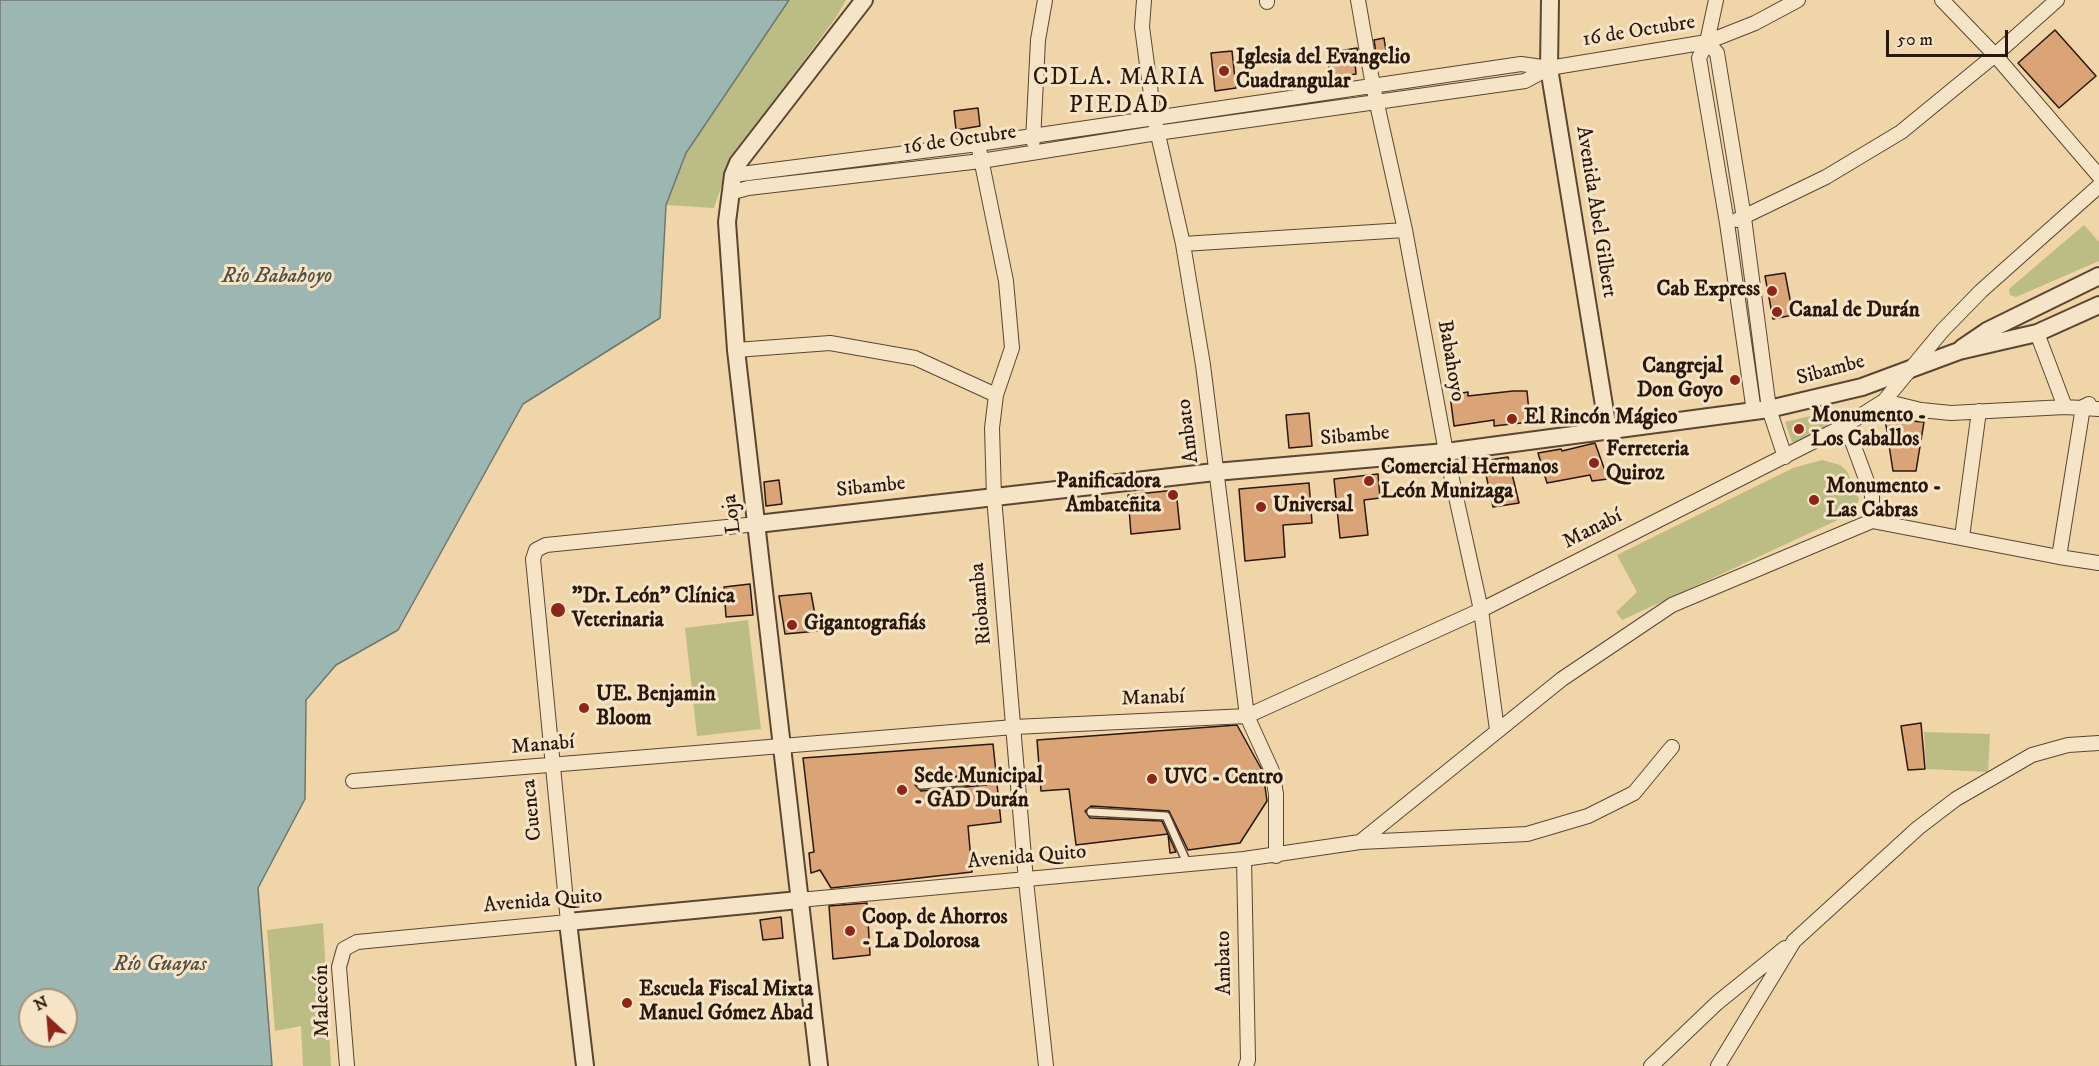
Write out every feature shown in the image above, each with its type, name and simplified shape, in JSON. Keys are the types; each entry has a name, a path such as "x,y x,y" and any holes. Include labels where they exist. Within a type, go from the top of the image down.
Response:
{"street":[{"name":"Loja","path":"819,1066 736,350 727,222 733,175 738,163 864,0"},
{"path":"1035,152 1032,134 1038,40 1045,0"},
{"name":"Ambato","path":"1144,0 1142,27 1156,134 1183,244 1203,365 1247,716 1272,771 1276,794 1276,855"},
{"name":"Babahoyo","path":"1358,0 1373,86 1405,230 1446,452 1481,610 1497,730"},
{"name":"Avenida Abel Gilbert","path":"1550,0 1549,68 1608,430"},
{"path":"1716,0 1707,42 1699,58 1762,410 1785,458"},
{"name":"16 de Octubre","path":"733,175 978,144 1032,134 1521,64 1549,68 1707,42 1755,23 1798,0"},
{"path":"1942,0 1995,55 2099,176"},
{"path":"1727,223 1744,218 1826,177 1901,132 1995,55 2057,0"},
{"path":"1707,42 1717,53 1744,218 1762,410"},
{"name":"16 de Octubre","path":"730,192 981,161 1525,81 1549,68"},
{"name":"Riobamba","path":"978,144 1006,280 1012,348 996,395 992,428 994,497 1026,881 1046,1066"},
{"name":"Sibambe","path":"536,550 546,545 757,524 1215,472 1446,452 1762,410 1816,400 1907,371 1981,291 2099,186"},
{"path":"1183,244 1405,230"},
{"path":"1959,351 1987,331 2099,276"},
{"path":"1907,371 1959,351 2037,333 2099,305"},
{"path":"2037,333 2065,406"},
{"path":"736,350 830,343 915,358 996,395"},
{"name":"Manabí","path":"353,781 1014,726 1247,716 1481,610 1785,458 1884,402 1907,371"},
{"path":"2083,407 2099,400"},
{"path":"1884,402 1921,410 1979,411 2065,406 2099,409"},
{"path":"2059,558 2083,407"},
{"path":"1962,537 1979,411"},
{"path":"1846,425 1872,495 1872,521"},
{"path":"1360,842 1562,679 1672,605 1872,521 2059,558 2099,563"},
{"name":"Cuenca","path":"536,550 532,559 539,608 551,766 585,1066"},
{"path":"1651,1066 1717,1003 1794,940 1918,828 1956,799 2032,756 2068,745 2099,743"},
{"name":"Avenida Quito","path":"357,942 1188,865 1360,842 1527,834 1588,816 1634,793 1672,747"},
{"name":"Ambato","path":"1244,859 1248,1060 1246,1066"},
{"path":"1718,1066 1794,940"},
{"name":"Malecón","path":"347,1066 339,967 344,949 357,942"}],"lane":[{"path":"921,785 1018,777"},
{"path":"1091,812 1166,816 1188,865"}],"green space":[{"path":"789,0 846,0 837,16 730,160 714,208 666,205 667,180"},
{"path":"2084,225 2099,242 2099,261 2016,297 2010,295 2009,289"},
{"path":"1832,411 1837,417 1836,422 1796,443 1792,442 1785,422"},
{"path":"1822,460 1840,465 1847,471 1859,499 1853,513 1622,620 1616,612 1637,592 1617,555 1793,468"},
{"path":"748,620 761,729 697,736 685,628"},
{"path":"1924,732 1990,734 1988,772 1926,769"},
{"path":"323,923 331,1066 303,1066 301,1026 275,1031 267,930"}],"water":[{"name":"Río Babahoyo","path":"0,0 789,0 686,153 666,205 660,318 523,404 398,630 336,665 306,700 305,799 258,888 272,1066 0,1066"}],"building":[{"path":"2055,30 2096,76 2059,108 2018,63"},
{"path":"1384,38 1387,58 1377,59 1374,40"},
{"path":"1357,48 1360,62 1355,63 1356,74 1330,78 1327,53"},
{"name":"Iglesia del Evangelio Cuadrangular","path":"1232,51 1236,88 1215,91 1211,53"},
{"path":"978,108 980,126 956,130 954,111"},
{"path":"1785,273 1793,315 1773,319 1765,276"},
{"path":"1527,391 1530,422 1494,426 1494,420 1454,426 1450,395 1468,392 1468,396"},
{"path":"1309,413 1312,446 1289,448 1286,415"},
{"path":"1885,419 1924,422 1916,471 1893,471"},
{"path":"1595,443 1608,479 1592,481 1590,475 1547,483 1538,453 1561,449 1562,451"},
{"path":"1508,457 1519,503 1493,507 1483,461"},
{"path":"1378,474 1380,498 1364,500 1368,535 1340,538 1334,479"},
{"path":"779,480 782,504 766,506 764,482"},
{"name":"Universal","path":"1309,483 1312,523 1283,525 1285,557 1245,561 1239,489"},
{"path":"1176,490 1180,529 1131,534 1128,495"},
{"path":"750,584 753,615 726,617 724,587"},
{"path":"811,593 818,631 785,634 779,596"},
{"path":"1921,723 1925,769 1908,770 1901,726"},
{"name":"UVC - Centro","path":"1237,725 1263,772 1267,801 1240,843 1188,850 1169,811 1091,806 1085,811 1090,818 1162,821 1168,834 1076,845 1069,789 1041,791 1037,740"},
{"name":"Sede Municipal - GAD Durán","path":"993,744 996,773 921,779 915,785 921,791 997,784 1001,822 968,826 972,872 831,888 820,870 811,873 809,853 814,852 803,758"},
{"path":"1168,834 1176,852 1170,853"},
{"name":"Coop. de Ahorros - La Dolorosa","path":"867,903 870,955 833,959 829,906"},
{"path":"781,917 783,938 763,940 760,920"}],"place":[{"name":"Iglesia del Evangelio Cuadrangular","path":"1224,71"},
{"name":"Cab Express","path":"1772,291"},
{"name":"Canal de Durán","path":"1777,312"},
{"name":"Cangrejal Don Goyo","path":"1735,380"},
{"name":"El Rincón Mágieo","path":"1512,419"},
{"name":"Monumento - Los Caballos","path":"1799,429"},
{"name":"Ferreteria Quiroz","path":"1594,463"},
{"name":"Comercial Hermanos León Munizaga","path":"1369,481"},
{"name":"Panificadora Ambateñita","path":"1173,495"},
{"name":"Monumento - Las Cabras","path":"1814,500"},
{"name":"Universal","path":"1261,507"},
{"name":"\"Dr. León\" Clínica Veterinaria","path":"558,610"},
{"name":"Gigantografiás","path":"792,625"},
{"name":"UE. Benjamin Bloom","path":"584,708"},
{"name":"UVC - Centro","path":"1152,779"},
{"name":"Sede Municipal - GAD Durán","path":"902,790"},
{"name":"Coop. de Ahorros - La Dolorosa","path":"850,931"},
{"name":"Escuela Fiscal Mixta Manuel Gómez Abad","path":"627,1003"}],"district":[{"name":"CDLA. MARIA PIEDAD","path":"1119,93"}],"water label":[{"name":"Río Guayas","path":"160,965"}]}
